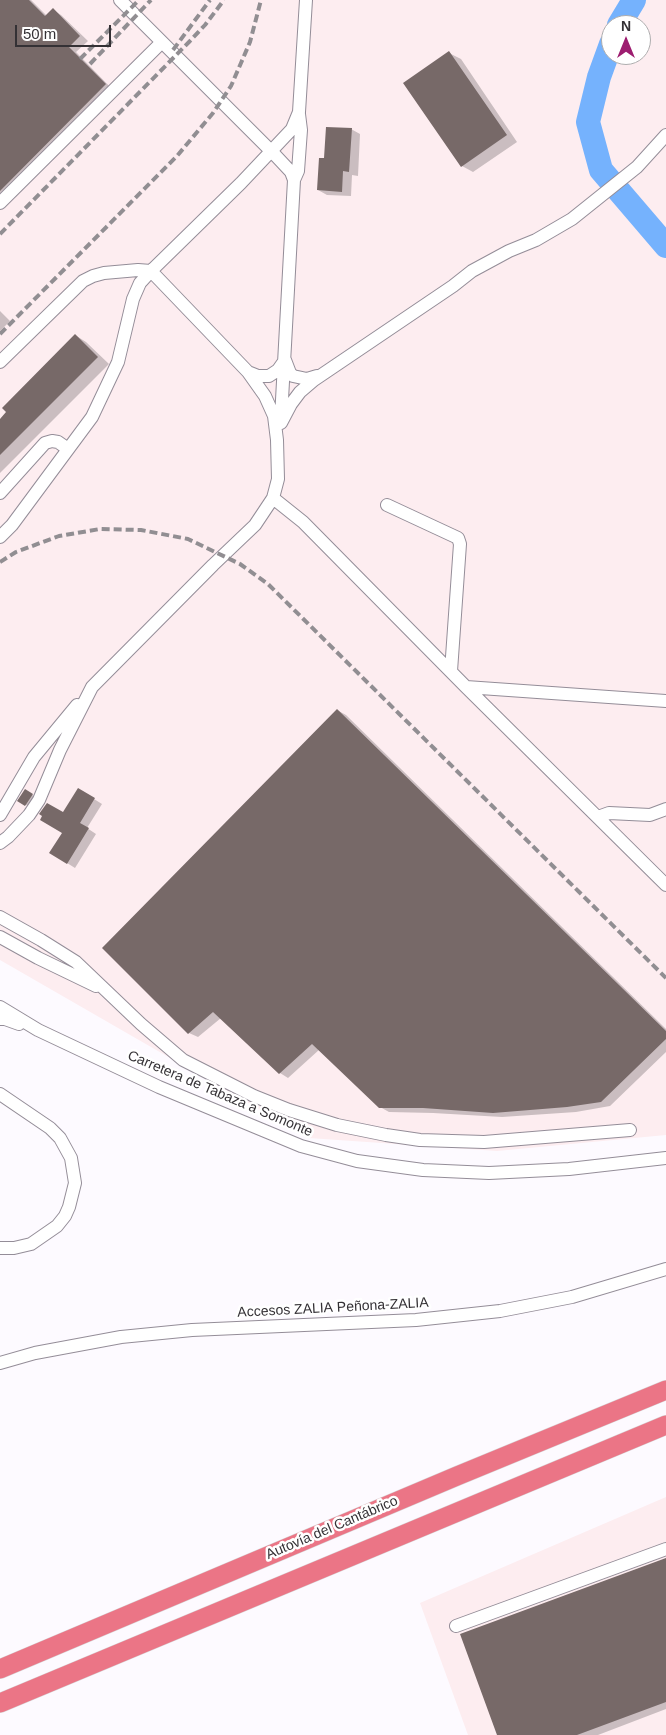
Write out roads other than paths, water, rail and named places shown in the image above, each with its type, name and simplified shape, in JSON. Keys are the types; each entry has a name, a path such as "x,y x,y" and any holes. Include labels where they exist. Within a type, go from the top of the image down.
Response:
{"highway":[{"name":"Autovía del Cantábrico","path":"0,1668 666,1390"},
{"path":"0,1703 666,1425"}],"street":[{"path":"120,0 272,152 291,172 294,180"},
{"path":"277,440 285,360 294,180 298,171 301,130 298,112 306,0"},
{"path":"0,203 162,42"},
{"path":"0,537 12,526 92,417 118,362 133,299 140,283 272,152 288,134 298,112"},
{"path":"280,423 300,392 324,374 472,271 509,251 536,240 572,219 637,168 666,135"},
{"path":"0,362 83,280 104,273 138,270 151,271 258,384 274,416 278,479 273,498 255,526 213,565 92,686 34,757 0,815"},
{"path":"285,360 293,376 306,379 324,374"},
{"path":"248,372 258,376 269,376 278,370 285,360"},
{"path":"0,492 45,443 58,442 68,449"},
{"path":"273,498 303,522 666,885"},
{"path":"387,505 458,538 460,544 451,671"},
{"path":"0,843 14,832 35,806 92,686"},
{"path":"466,687 666,701"},
{"path":"598,817 609,813 650,815 666,809"},
{"path":"0,917 76,962 183,1060 254,1096 337,1125 420,1140 484,1142 630,1130"},
{"path":"0,937 110,994"},
{"name":"Carretera de Tabaza a Somonte","path":"0,1007 38,1030 160,1087 292,1142 357,1161 423,1170 489,1173 569,1169 666,1158"},
{"name":"Carretera de Tabaza a Somonte","path":"0,1019 38,1030"},
{"path":"0,1248 14,1248 31,1244 57,1226 69,1207 75,1183 71,1158 60,1138 50,1128 2,1094"},
{"name":"Accesos ZALIA Peñona-ZALIA","path":"0,1363 35,1353 121,1337 192,1330 416,1320 500,1311 572,1297 666,1269"},
{"path":"456,1626 666,1549"}],"waterway":[{"path":"625,15 634,0"},
{"path":"603,65 588,122 601,170 666,246"}],"railway":[{"path":"80,59 139,0"},
{"path":"90,64 151,0"},
{"path":"173,50 210,0"},
{"path":"0,234 190,41 224,0"},
{"path":"0,334 177,156 213,113 231,86 250,42 261,0"},
{"path":"0,562 16,552 59,536 100,529 141,530 188,539 240,564 268,584 666,978"}]}
